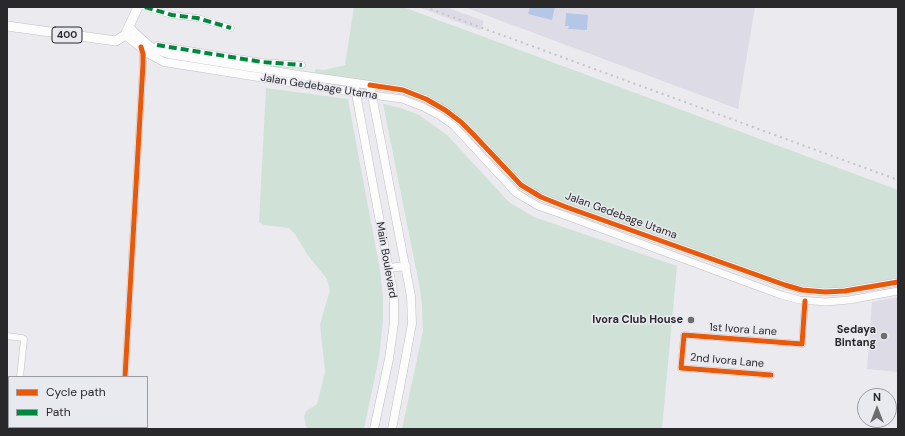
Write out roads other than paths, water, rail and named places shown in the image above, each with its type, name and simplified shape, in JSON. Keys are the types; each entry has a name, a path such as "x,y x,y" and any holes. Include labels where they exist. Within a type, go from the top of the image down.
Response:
{"main road":[{"path":"125,35 138,7"},
{"name":"400","path":"7,26 112,41 119,40 125,35"},
{"name":"Jalan Gedebage Utama","path":"129,26 144,40 158,50 168,54 197,55 222,62 370,85"},
{"name":"Jalan Gedebage Utama","path":"125,35 157,59 164,62 372,95"},
{"path":"221,71 222,62"},
{"name":"Main Boulevard","path":"354,83 394,297 394,323 374,429"},
{"name":"Main Boulevard","path":"370,85 411,296 412,324 392,429"},
{"path":"389,268 406,266"}],"street":[{"path":"145,7 172,15 197,18 231,28"},
{"path":"157,45 197,55 302,65"},
{"path":"125,376 143,64 141,47"},
{"name":"Jalan Gedebage Utama","path":"370,85 403,90 426,99 445,110 461,122 521,185 541,197 566,207 802,290 825,292 845,291 898,282"},
{"name":"Jalan Gedebage Utama","path":"372,95 402,99 423,107 440,116 454,126 516,193 538,206 780,295 805,301 826,302 849,300 898,291"},
{"path":"538,206 541,197"},
{"path":"742,280 745,271"},
{"name":"1st Ivora Lane","path":"681,368 684,335 802,344 805,301"},
{"path":"7,336 24,339 20,376"},
{"name":"2nd Ivora Lane","path":"681,368 771,375"}],"water":[{"path":"530,7 555,7 552,20 528,14"},
{"path":"566,13 588,15 587,30 568,29 569,26 565,26"}],"railway":[{"path":"425,7 898,180"}],"place":[{"name":"Ivora Club House","path":"691,320"},
{"name":"Sedaya Bintang","path":"884,336"}]}
